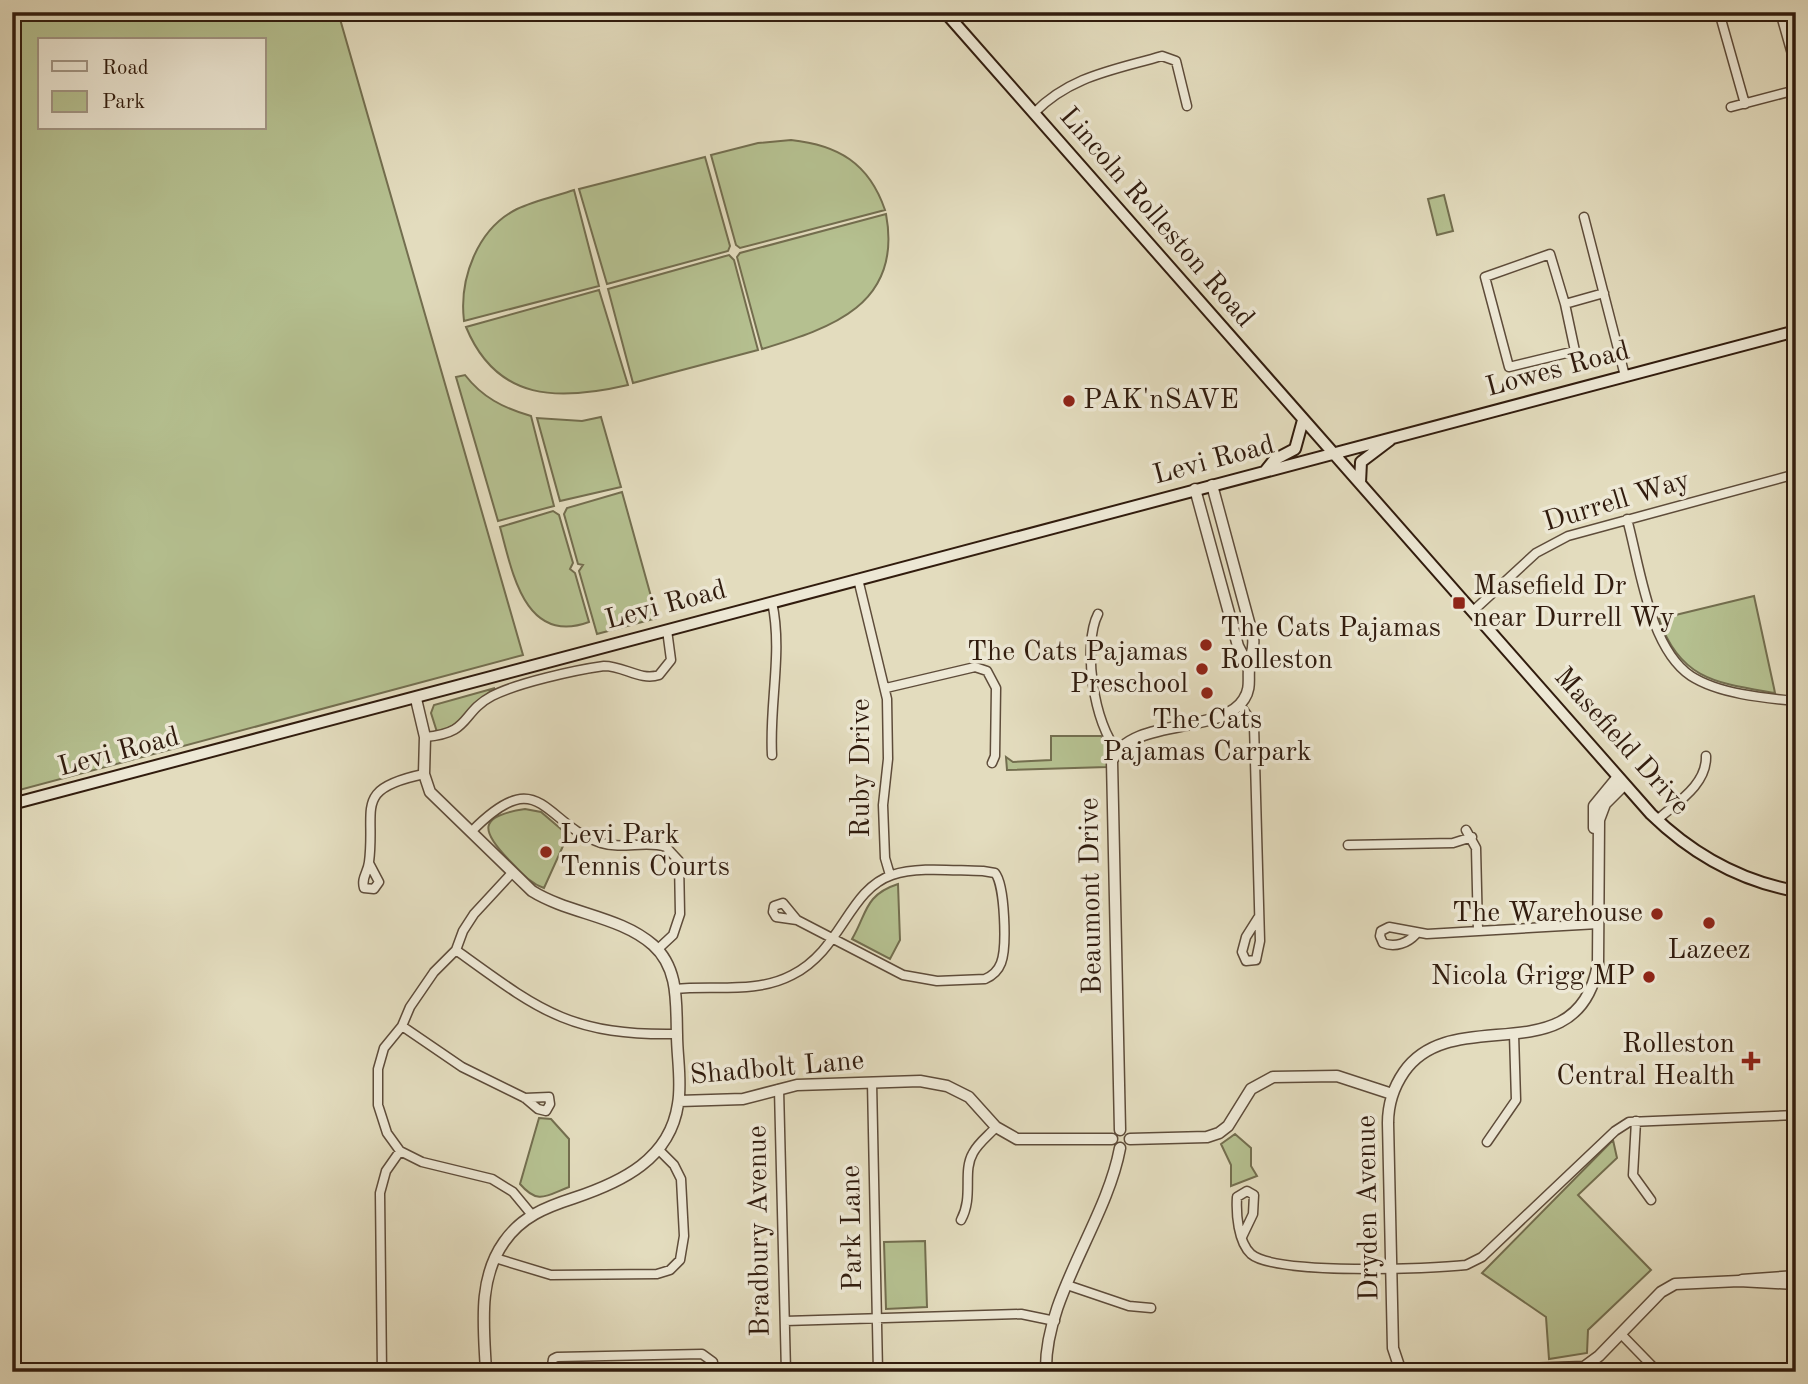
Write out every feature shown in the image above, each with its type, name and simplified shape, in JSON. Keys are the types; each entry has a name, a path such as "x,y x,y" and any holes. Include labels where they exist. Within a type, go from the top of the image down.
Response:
{"main road":[{"name":"Lincoln Rolleston Road","path":"945,12 1332,453"},
{"name":"Lowes Road","path":"1332,453 1796,331"},
{"path":"1266,470 1274,460 1295,449 1303,420"},
{"path":"1360,483 1359,466 1364,456 1380,450 1391,438"},
{"name":"Levi Road","path":"12,804 416,699 1332,453"},
{"name":"Masefield Drive","path":"1332,453 1620,782 1657,820 1700,854 1723,866 1768,885 1796,891"}],"street":[{"path":"1719,12 1745,104"},
{"path":"1780,12 1796,68"},
{"path":"1034,113 1050,96 1072,83 1162,56 1176,61 1187,106"},
{"path":"1731,107 1796,90"},
{"path":"1584,217 1625,376"},
{"path":"1550,254 1565,304 1575,351 1509,367 1485,277 1550,254"},
{"path":"1565,304 1604,293"},
{"name":"Durrell Way","path":"1473,611 1546,546 1575,533 1796,474"},
{"path":"1098,614 1092,629 1094,688 1105,732 1118,751 1136,738 1222,715 1240,705 1249,686 1249,667 1254,646 1212,485"},
{"path":"1195,489 1238,646 1249,667"},
{"path":"1627,519 1656,626 1669,654 1679,665 1708,684 1796,701"},
{"name":"Ruby Drive","path":"858,579 886,688 888,759 883,805 885,858 890,875"},
{"path":"1221,584 1237,580"},
{"path":"772,602 776,667 771,701 772,755"},
{"path":"425,737 455,731 489,697 521,687 604,666 620,667 643,677 659,675 671,660 667,630"},
{"path":"886,688 975,667 987,671 996,688 995,756 992,763"},
{"path":"416,699 425,737 424,774 434,799 472,831 511,874 541,897 630,930 658,949 670,968 676,989 679,1101 673,1123 659,1150 638,1170 617,1182 532,1215 511,1233 495,1258 484,1300 486,1372"},
{"path":"1240,705 1254,725 1260,951 1256,960 1247,961 1243,957 1244,944 1258,918"},
{"name":"Beaumont Drive","path":"1118,751 1112,761 1111,780 1120,1130"},
{"path":"1657,820 1698,783 1705,771 1706,756"},
{"path":"369,863 369,813 375,797 397,780 424,774"},
{"name":"Dryden Avenue","path":"1405,1371 1397,1362 1394,1348 1388,1113 1392,1094 1414,1058 1435,1045 1552,1027 1582,1002 1597,969 1596,839 1601,811 1620,782"},
{"path":"472,831 497,808 531,800 545,804 579,832 599,842 666,847 679,861 680,914 674,935 658,949"},
{"path":"1348,845 1452,843 1469,834 1476,848 1478,931"},
{"path":"676,989 757,986 782,980 812,963 834,941 864,893 890,875 970,871 995,873 1002,886 1003,954 996,972 979,980 915,979 890,971 834,941 797,920"},
{"path":"511,874 480,907 463,931 456,950 427,981 410,1007 402,1026 384,1048 378,1083 380,1118 400,1151 422,1162 492,1179 513,1192 532,1215"},
{"path":"1416,934 1598,925"},
{"path":"456,950 528,1000 572,1023 622,1034 677,1034"},
{"path":"402,1026 462,1067 525,1098"},
{"path":"1487,1142 1515,1104 1514,1034"},
{"path":"1130,1139 1207,1137 1219,1133 1228,1126 1251,1088 1273,1077 1344,1077 1392,1094"},
{"name":"Shadbolt Lane","path":"679,1101 742,1100 779,1089 809,1084 920,1081 947,1086 968,1097 996,1127 1011,1137 1025,1141 1112,1139"},
{"name":"Park Lane","path":"872,1082 878,1372"},
{"name":"Bradbury Avenue","path":"779,1089 786,1372"},
{"path":"1241,1237 1256,1203 1254,1195 1247,1191 1237,1198 1241,1237 1246,1249 1256,1258 1293,1267 1461,1265 1479,1260 1615,1131 1636,1121 1795,1115 1796,1143"},
{"path":"1636,1121 1633,1175 1651,1200"},
{"path":"961,1220 970,1199 969,1165 973,1153 996,1127"},
{"path":"1120,1130 1128,1133 1130,1139 1127,1145 1120,1148 1114,1145 1112,1139 1120,1130"},
{"path":"1046,1372 1047,1348 1055,1321 1067,1285 1106,1203 1120,1148"},
{"path":"495,1258 551,1275 657,1274 670,1270 683,1254 682,1186 674,1165 659,1150"},
{"path":"382,1372 380,1194 386,1171 400,1151"},
{"path":"1739,1281 1756,1277 1796,1276"},
{"path":"1436,1372 1578,1368 1593,1363 1661,1292 1675,1284 1739,1281 1796,1284"},
{"path":"1067,1285 1129,1306 1151,1308"},
{"path":"785,1321 1021,1314 1055,1321"},
{"path":"1621,1334 1658,1372"},
{"path":"551,1372 553,1359 556,1357 702,1354 713,1362 713,1372"}],"green space":[{"path":"12,12 338,12 523,655 12,792"},
{"path":"791,140 823,146 850,159 870,180 885,210 740,248 736,245 711,155 758,143"},
{"path":"705,157 730,246 728,251 607,284 579,189"},
{"path":"574,190 599,286 464,321 463,305 468,272 481,242 491,229 517,209"},
{"path":"1444,195 1453,231 1437,235 1428,199"},
{"path":"886,214 888,245 884,271 872,291 856,308 836,321 813,332 762,349 737,257 740,253"},
{"path":"729,255 734,260 758,350 633,383 608,289"},
{"path":"599,290 628,385 578,393 555,393 533,390 513,383 495,370 479,352 466,327"},
{"path":"465,375 494,401 531,416 554,506 498,521 456,377"},
{"path":"601,417 621,487 560,501 537,418 582,421"},
{"path":"622,492 657,618 597,634 579,571 583,565 578,564 564,514 567,508"},
{"path":"553,511 559,515 573,563 570,569 575,573 589,622 567,627 549,623 535,614 525,600 516,582 500,527"},
{"path":"1754,596 1775,693 1718,681 1690,667 1678,655 1659,619"},
{"path":"495,688 454,725 437,732 431,713 434,705"},
{"path":"1051,736 1101,736 1111,751 1107,767 1007,770 1006,757 1013,762 1051,760"},
{"path":"525,809 541,812 568,835 544,888 521,872 500,850 489,833 488,826 498,816"},
{"path":"898,884 900,940 890,959 852,939 872,900 887,888"},
{"path":"539,1118 551,1119 569,1139 569,1187 543,1197 532,1195 520,1184"},
{"path":"1235,1134 1251,1148 1251,1166 1257,1176 1231,1186 1231,1165 1221,1144"},
{"path":"1613,1140 1617,1158 1578,1195 1651,1270 1588,1330 1587,1353 1549,1359 1546,1317 1482,1273"},
{"path":"925,1241 927,1307 886,1309 884,1242"}],"place":[{"name":"PAK'nSAVE","path":"1069,401"},
{"name":"Masefield Dr near Durrell Wy","path":"1459,603"},
{"name":"The Cats Pajamas Rolleston","path":"1206,645"},
{"name":"The Cats Pajamas Preschool","path":"1202,669"},
{"name":"The Cats Pajamas Carpark","path":"1207,693"},
{"name":"Levi Park Tennis Courts","path":"546,852"},
{"name":"The Warehouse","path":"1657,914"},
{"name":"Lazeez","path":"1709,923"},
{"name":"Nicola Grigg MP","path":"1649,977"},
{"name":"Rolleston Central Health","path":"1751,1061"}]}
